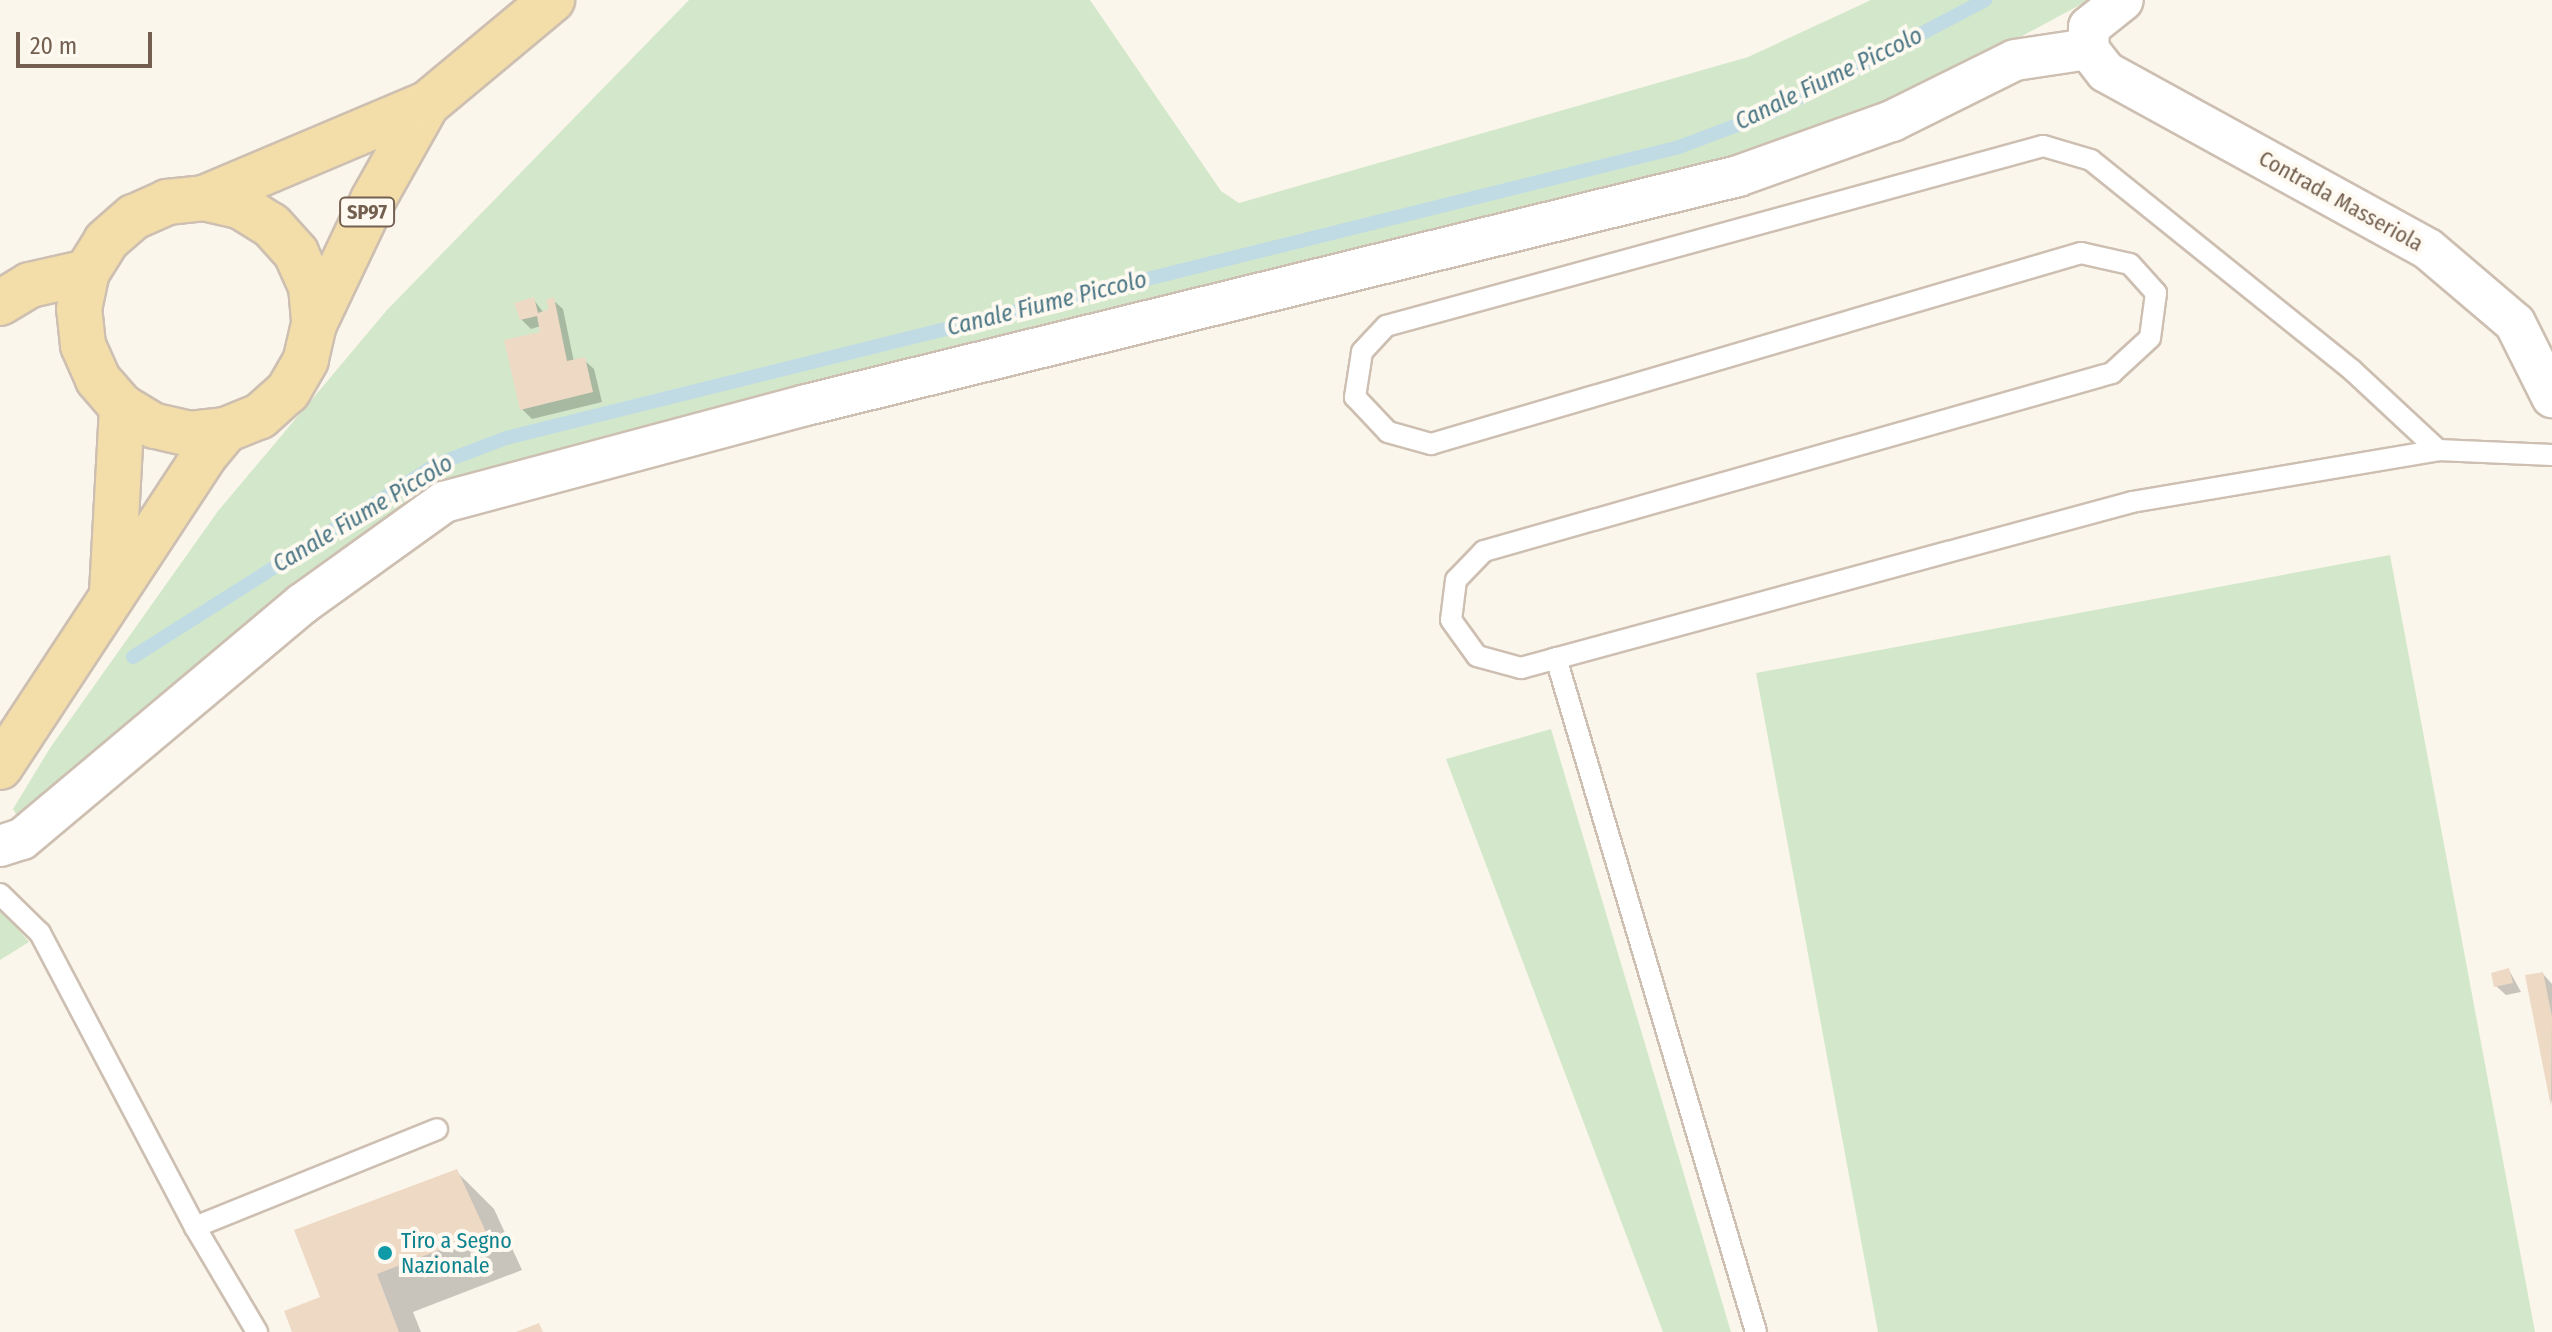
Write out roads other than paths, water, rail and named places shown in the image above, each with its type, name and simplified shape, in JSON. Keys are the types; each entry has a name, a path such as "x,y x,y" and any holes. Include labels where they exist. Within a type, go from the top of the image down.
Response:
{"main road":[{"name":"SP97","path":"204,198 427,104 552,0"},
{"name":"SP97","path":"314,324 427,104"},
{"path":"204,198 240,206 271,225 296,253 311,286 314,324 306,360 288,391 260,416 226,430 190,434 154,426 122,407 98,379 83,345 79,309 87,272 106,241 134,217 167,202 204,198"},
{"path":"0,303 30,285 87,272"},
{"path":"112,595 122,407"},
{"path":"0,767 204,456 226,430"}],"street":[{"path":"0,846 22,839 302,604 444,502 791,409 1738,176 1892,121 2015,60 2088,49 2089,27 2123,0"},
{"name":"Contrada Masseriola","path":"2088,49 2106,72 2428,249 2515,323 2552,397"}],"lane":[{"path":"2438,450 2352,370 2091,160 2043,146 1386,326 1362,352 1355,397 1388,432 1431,444 2081,253 2130,264 2156,293 2150,338 2112,373 1484,551 1456,580 1451,620 1477,656 1521,668 2132,502 2438,450 2552,455"},
{"path":"1556,658 1756,1332"},
{"path":"0,894 40,933 195,1227 257,1332"},
{"path":"195,1227 437,1129"}],"waterway":[{"name":"Canale Fiume Piccolo","path":"133,657 435,465 506,438 1679,147 1772,112 1985,0"}],"place":[{"name":"Tiro a Segno Nazionale","path":"385,1253"}]}
